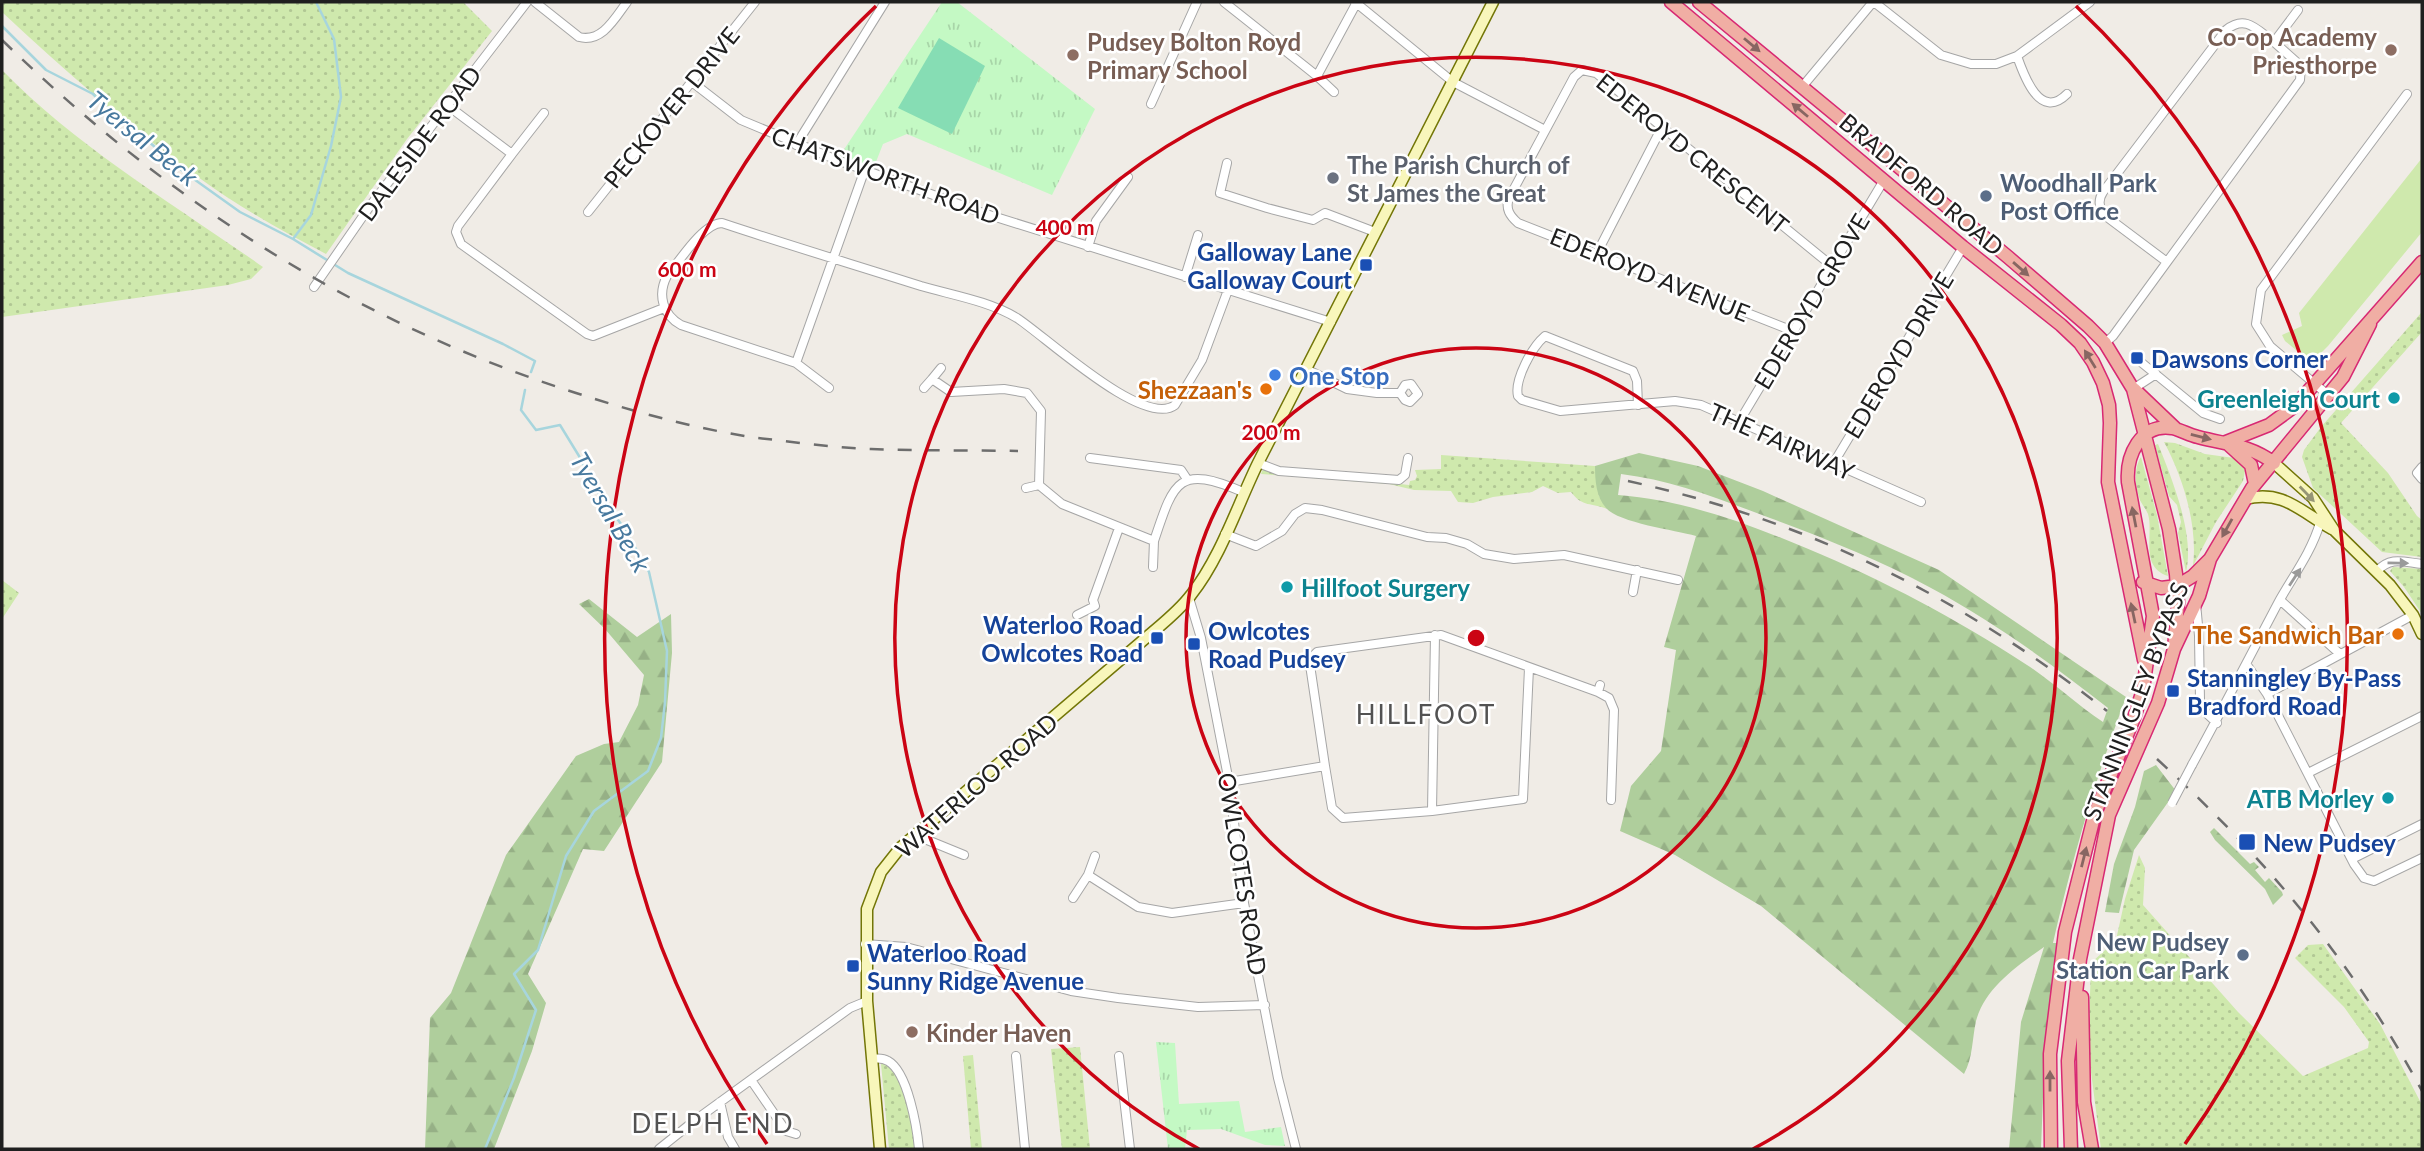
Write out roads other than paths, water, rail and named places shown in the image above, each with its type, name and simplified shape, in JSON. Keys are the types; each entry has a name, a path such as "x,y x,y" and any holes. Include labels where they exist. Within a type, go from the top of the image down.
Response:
{"highway":[{"name":"BRADFORD ROAD","path":"1671,2 2080,343 2103,383 2109,405 2108,482 2146,668"},
{"name":"BRADFORD ROAD","path":"1699,2 2088,326 2105,343 2133,389"},
{"path":"2226,442 2258,431 2282,417 2370,324 2422,262"},
{"path":"2123,557 2131,572 2147,584 2161,588 2177,586 2193,576 2210,559 2255,484 2343,377 2370,324"},
{"path":"2133,389 2176,429 2196,437 2259,452 2274,463"},
{"path":"2133,389 2169,529 2177,586 2178,614 2174,649"},
{"path":"2144,436 2162,429 2176,429"},
{"name":"STANNINGLEY BYPASS","path":"2050,1149 2050,1054 2065,932 2095,813 2143,690 2153,616 2127,472 2131,452 2144,436"},
{"path":"2226,442 2250,465 2255,484"},
{"name":"STANNINGLEY BYPASS","path":"2071,1149 2068,1061 2080,959 2109,815 2158,703 2174,649 2196,603 2210,559"},
{"path":"2092,1149 2084,1102 2082,1000 2093,896"}],"main road":[{"name":"WATERLOO ROAD","path":"880,1149 867,1001 865,944 867,909 873,888 900,848 1189,598 1208,571 1243,492 1493,2"},
{"path":"2274,463 2313,498 2334,530 2390,585 2413,615 2422,634"},
{"path":"2245,499 2272,495 2334,530"}],"street":[{"name":"DALESIDE ROAD","path":"314,288 447,105 527,2"},
{"path":"535,2 579,37 586,39 603,33 627,2"},
{"name":"PECKOVER DRIVE","path":"588,212 755,2"},
{"path":"796,145 885,2"},
{"path":"1152,104 1197,2"},
{"path":"1224,2 1334,92"},
{"path":"1317,76 1356,2 1453,82 1545,130"},
{"path":"1802,87 1874,2 1941,55 1971,64 1996,64 2017,55 2090,2"},
{"path":"2274,42 2298,10"},
{"path":"2105,343 2113,335 2167,262 2300,80 2301,66 2274,42 2243,22 2234,23 2226,30 2099,198 2099,207 2103,214 2167,262"},
{"path":"2017,55 2029,86 2039,97 2050,103 2057,102 2067,94"},
{"name":"EDEROYD CRESCENT","path":"1509,213 1509,198 1574,76 1587,70 1596,73 1832,266"},
{"name":"CHATSWORTH ROAD","path":"692,82 741,120 796,145 983,213 1331,322"},
{"path":"2328,395 2270,346 2256,324 2261,290 2407,94"},
{"path":"447,105 513,154"},
{"path":"544,113 458,226 456,232 461,244 593,336 664,308"},
{"path":"1597,253 1662,127"},
{"path":"1227,163 1220,193 1313,220 1325,213 1375,232"},
{"path":"796,363 865,169"},
{"path":"1088,247 1096,221 1128,177"},
{"name":"EDEROYD GROVE","path":"1739,422 1884,180"},
{"path":"1296,214 1300,203"},
{"name":"EDEROYD AVENUE","path":"1509,213 1518,223 1793,331"},
{"path":"829,388 796,363 681,325 669,315 664,308 662,290 667,276 704,231 716,223 1006,312 1113,390 1128,399 1159,408 1171,408 1175,405 1202,360 1228,290"},
{"path":"1185,277 1198,235"},
{"name":"EDEROYD DRIVE","path":"1833,464 1963,247"},
{"name":"THE FAIRWAY","path":"1639,405 1637,381 1633,371 1545,336 1533,345 1517,387 1518,396 1522,400 1560,411 1639,405 1675,401 1701,405 1921,502"},
{"path":"2143,363 2203,413 2220,419"},
{"path":"923,388 941,368"},
{"path":"1306,369 1347,389 1400,393"},
{"path":"2133,389 2156,374"},
{"path":"932,379 951,392 1004,389 1027,393 1041,411 1039,485"},
{"path":"1090,458 1181,470 1187,479"},
{"path":"1258,463 1279,471 1399,480 1405,475 1408,458"},
{"path":"2422,467 2417,473 2422,478"},
{"path":"1153,567 1154,541 1175,488 1187,479 1199,478 1219,482 1243,492"},
{"path":"1026,488 1039,485"},
{"path":"1039,485 1062,504 1154,541"},
{"path":"1226,534 1256,546 1282,531 1295,514 1305,508 1427,537 1446,538 1467,544 1484,554 1514,559 1564,555 1678,580"},
{"path":"2172,803 2217,723 2280,600 2313,545 2320,523"},
{"path":"1077,615 1095,606 1093,600 1119,528"},
{"path":"2376,571 2383,564 2393,561 2422,564"},
{"path":"1633,592 1637,570"},
{"name":"OWLCOTES ROAD","path":"1189,598 1201,638 1229,782 1244,903 1278,1078 1296,1149"},
{"path":"2280,600 2340,654"},
{"path":"2196,603 2200,701 2203,710 2217,723"},
{"path":"2267,694 2413,615"},
{"path":"1432,811 1435,635"},
{"path":"1530,668 1523,799 1432,811 1343,818 1332,808 1310,665 1313,654 1435,635 1449,637 1530,668 1599,689 1609,698 1614,710 1611,800"},
{"path":"2246,664 2267,694 2351,859 2364,878 2374,881 2422,858"},
{"path":"2308,773 2422,716"},
{"path":"1229,782 1325,766"},
{"path":"2351,859 2422,824"},
{"path":"915,835 964,855"},
{"path":"1073,898 1088,876 1094,856"},
{"path":"1088,876 1138,907 1172,912 1244,903"},
{"path":"865,944 906,947 1071,991 1198,1007 1265,1005"},
{"path":"659,1149 850,1008 867,1001"},
{"path":"1016,1056 1025,1149"},
{"path":"1119,1056 1130,1149"},
{"path":"872,1059 884,1058 889,1061 901,1077 915,1121 919,1149"},
{"path":"751,1080 786,1131 796,1134"},
{"path":"720,1102 728,1137 735,1149"}],"waterway":[{"name":"Tyersal Beck","path":"293,239 311,215 331,146 341,97 334,39 316,2"},
{"name":"Tyersal Beck","path":"2,26 46,70 93,94 115,116 184,172 240,212 293,239 348,273 535,361 531,372"},
{"name":"Tyersal Beck","path":"485,1149 514,1078 536,1010 514,974 538,950 566,856 594,811 648,771 661,738 665,702 667,651 649,572 624,528 593,486 560,425 536,430 521,410 525,390"}],"railway":[{"path":"2,40 131,154 268,251 341,293 416,331 494,364 621,407 689,425 758,438 857,448 1018,451"},
{"path":"1628,481 1759,518 1821,541 1881,568 1996,633 2107,711"},
{"path":"2157,759 2235,835 2304,913 2366,998 2422,1091"}],"place":[{"name":"Co-op Academy Priesthorpe","path":"2391,50"},
{"name":"Pudsey Bolton Royd Primary School","path":"1073,55"},
{"name":"The Parish Church of St James the Great","path":"1333,178"},
{"name":"Woodhall Park Post Office","path":"1986,196"},
{"name":"Galloway Lane Galloway Court","path":"1366,265"},
{"name":"Dawsons Corner","path":"2137,358"},
{"name":"One Stop","path":"1275,375"},
{"name":"Shezzaan's","path":"1266,389"},
{"name":"Greenleigh Court","path":"2394,398"},
{"name":"Hillfoot Surgery","path":"1287,587"},
{"name":"The Sandwich Bar","path":"2398,634"},
{"name":"Waterloo Road Owlcotes Road","path":"1157,638"},
{"name":"Owlcotes Road Pudsey","path":"1194,644"},
{"name":"Stanningley By-Pass Bradford Road","path":"2173,691"},
{"name":"ATB Morley","path":"2388,798"},
{"name":"New Pudsey","path":"2247,842"},
{"name":"New Pudsey Station Car Park","path":"2243,955"},
{"name":"Waterloo Road Sunny Ridge Avenue","path":"853,966"},
{"name":"Kinder Haven","path":"912,1032"}],"district":[{"name":"HILLFOOT","path":"1426,714"},
{"name":"DELPH END","path":"713,1123"}]}
